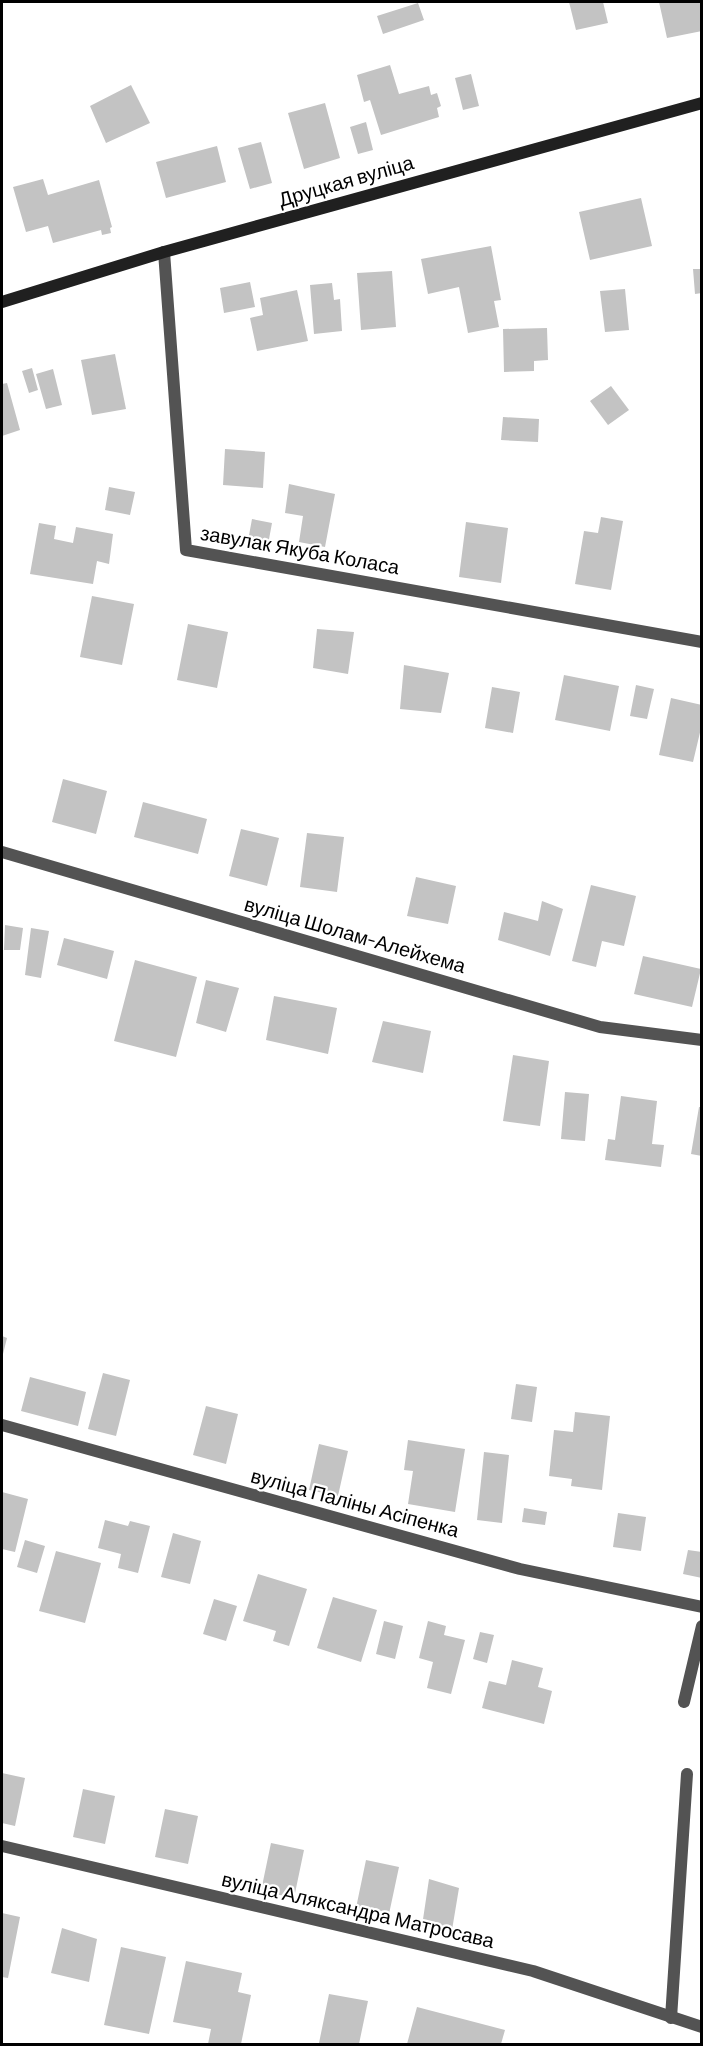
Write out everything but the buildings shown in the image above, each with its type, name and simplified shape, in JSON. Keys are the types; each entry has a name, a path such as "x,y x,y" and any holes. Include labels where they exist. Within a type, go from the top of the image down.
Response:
{"main road":[{"name":"Друцкая вуліца","path":"2,302 164,252 702,103"}],"street":[{"name":"завулак Якуба Коласа","path":"164,252 186,550 702,642"},
{"name":"вуліца Шолам-Алейхема","path":"2,852 600,1027 702,1040"},
{"name":"вуліца Паліны Асіпенка","path":"2,1425 520,1569 702,1607"},
{"path":"684,1702 702,1626"},
{"path":"671,2018 687,1774"},
{"name":"вуліца Аляксандра Матросава","path":"2,1846 533,1971 702,2027"}]}
